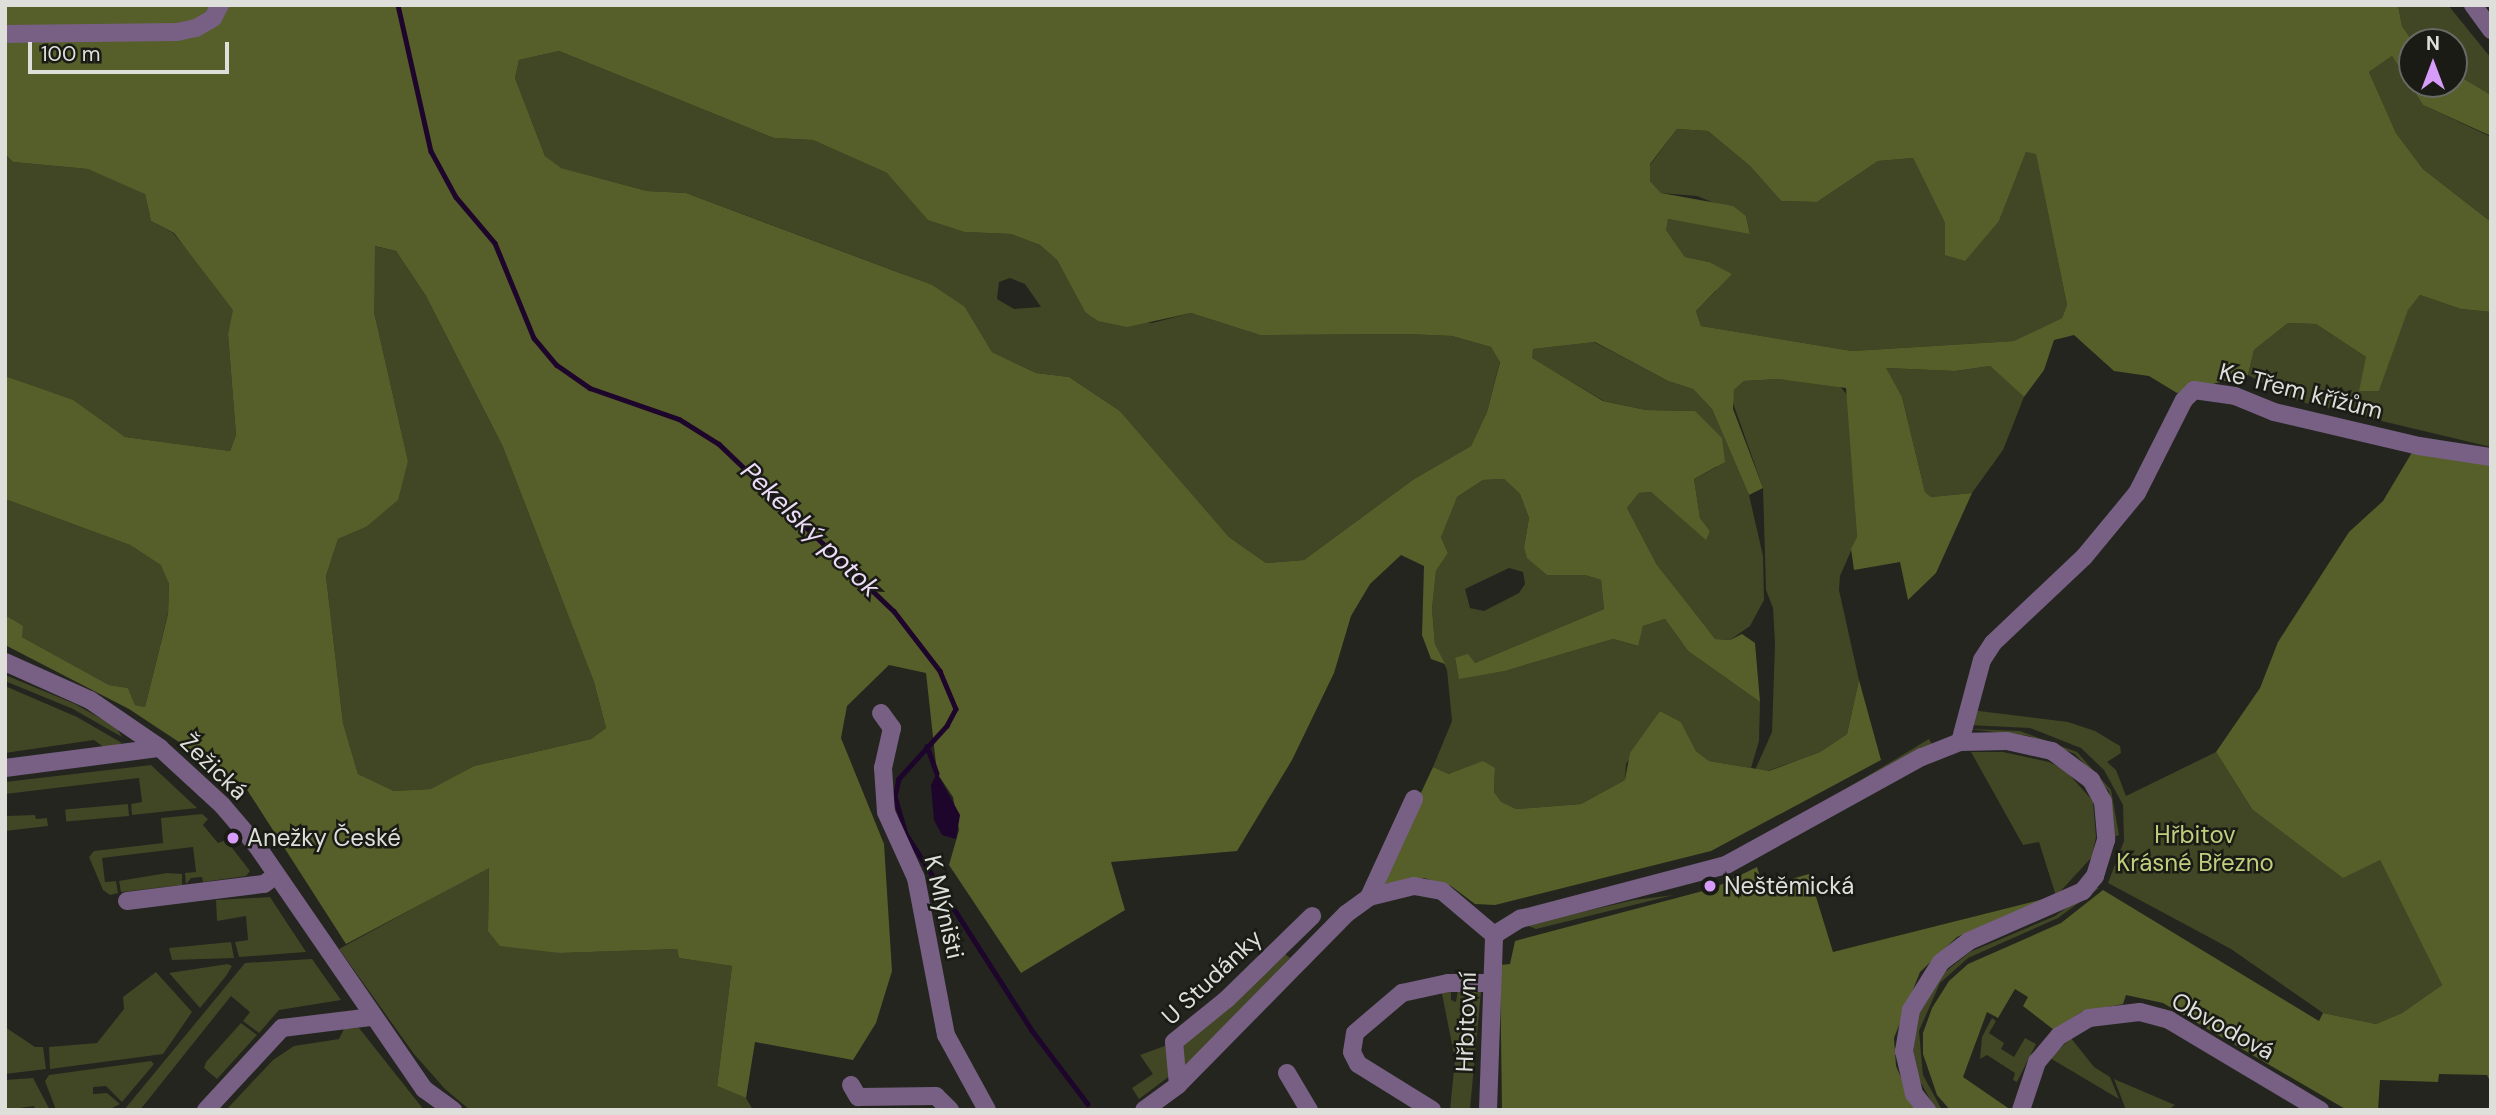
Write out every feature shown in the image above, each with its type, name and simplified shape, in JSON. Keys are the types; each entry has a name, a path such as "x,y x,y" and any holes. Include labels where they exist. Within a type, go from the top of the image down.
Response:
{"street":[{"path":"5,34 177,32 196,28 213,18 220,5"},
{"path":"2473,5 2491,30"},
{"name":"Ke Třem křížům","path":"1960,742 1978,671 1993,643 2084,557 2137,493 2184,400 2194,390 2235,396 2274,412 2406,443 2491,457"},
{"path":"5,662 90,699 160,748"},
{"name":"K Mlýništi","path":"881,713 892,728 883,768 886,812 916,877 946,1035 987,1110"},
{"path":"1144,1110 1178,1085 1346,914 1369,897 1414,886 1442,891 1494,935 1520,919 1726,865 1922,757 1960,742 2007,741 2052,751 2091,780 2103,802 2106,840 2095,876 2083,891 1969,941 1941,962 1911,1010 1904,1051 1914,1094 1927,1110"},
{"name":"Žežická","path":"5,768 160,748 222,805 257,846 275,876 330,949 372,1017 424,1089 453,1110"},
{"path":"1369,897 1414,799"},
{"path":"127,901 264,884 275,876"},
{"name":"U Studánky","path":"1178,1085 1174,1042 1227,999 1312,916"},
{"name":"Hřbitovní","path":"1488,1110 1494,935"},
{"path":"1432,1110 1358,1064 1352,1052 1354,1033 1402,993 1448,983 1492,984"},
{"name":"Obvodová","path":"2021,1110 2037,1062 2059,1036 2089,1018 2140,1012 2169,1020 2320,1110"},
{"path":"206,1110 282,1028 372,1017"},
{"path":"1287,1073 1309,1110"},
{"path":"850,1085 858,1097 936,1096 950,1110"}],"green space":[{"path":"5,5 2398,5 2403,28 2398,28 2398,65 2392,56 2369,72 2396,133 2423,169 2491,222 2491,312 2461,309 2420,295 2408,310 2379,391 2359,391 2366,357 2316,324 2288,323 2254,350 2248,375 2177,393 2149,376 2114,371 2074,335 2054,340 2044,370 2024,397 1990,366 1955,371 1886,368 1902,397 1925,492 1931,497 1972,493 1936,573 1908,600 1900,562 1854,570 1851,549 1857,537 1846,388 1778,379 1744,381 1734,390 1733,409 1763,488 1749,495 1712,409 1693,389 1668,381 1595,342 1533,349 1532,358 1603,401 1646,410 1695,411 1722,438 1725,462 1694,479 1700,518 1710,531 1706,540 1651,492 1639,493 1627,508 1657,565 1715,639 1730,640 1742,634 1755,643 1760,702 1688,651 1665,619 1643,626 1638,646 1613,639 1505,671 1459,679 1455,658 1468,654 1475,663 1604,609 1601,580 1585,575 1547,575 1527,558 1524,547 1529,518 1520,494 1504,479 1483,480 1457,497 1441,537 1448,553 1436,571 1432,609 1435,644 1445,664 1431,659 1422,635 1424,566 1401,555 1370,584 1351,616 1334,673 1292,760 1237,851 1111,862 1125,910 1021,973 949,865 959,830 953,797 937,773 926,673 889,665 847,706 841,738 884,844 892,971 876,1023 853,1060 755,1042 746,1098 717,1086 732,966 679,958 677,949 560,953 500,946 488,931 489,868 346,944 244,785 129,709 5,645 5,615 23,626 22,637 109,685 128,688 135,705 145,707 168,614 169,584 161,565 130,545 5,499 5,376 73,400 125,437 230,451 236,435 228,334 233,310 174,233 151,221 145,194 88,169 13,162 5,154","holes":["559,51 774,138 813,140 887,173 928,220 965,232 1011,234 1040,245 1057,260 1085,312 1098,321 1127,327 1191,313 1260,335 1452,336 1491,347 1500,362 1487,412 1471,446 1414,479 1304,560 1266,563 1229,537 1120,411 1069,377 1036,373 992,352 965,307 932,285 686,193 647,191 561,168 545,156 515,78 519,60","1677,129 1708,131 1750,166 1781,201 1817,202 1878,161 1913,158 1945,223 1945,255 1965,261 1999,221 2026,152 2036,154 2067,305 2062,318 2014,341 1852,351 1701,326 1696,311 1732,274 1709,262 1685,257 1666,230 1668,219 1750,234 1746,216 1733,206 1661,193 1650,181 1650,164","375,246 396,251 426,296 503,447 594,682 606,728 591,739 474,766 431,789 394,791 358,774 343,723 326,576 338,539 366,527 398,500 408,461 374,312"]},
{"path":"2398,5 2448,5 2467,28 2403,28"},
{"path":"2468,30 2491,58 2491,95 2468,81"},
{"path":"559,51 774,138 813,140 887,173 965,232 1011,234 1040,245 1057,260 1085,312 1152,323 1191,313 1260,335 1452,336 1491,347 1500,361 1487,412 1471,446 1414,479 1304,560 1266,563 1229,537 1120,411 1069,377 1036,373 992,352 965,307 903,274 686,193 647,191 560,168 545,156 515,78 519,60","holes":["1010,278 1025,284 1041,307 1014,309 997,299 999,282"]},
{"path":"2392,56 2398,65 2398,98 2419,98 2423,105 2491,137 2491,222 2423,169 2396,133 2369,72"},
{"path":"2468,81 2491,95 2491,136 2423,105 2419,98 2468,98"},
{"path":"1677,129 1708,131 1750,166 1781,201 1817,202 1878,161 1913,158 1945,223 1945,254 1999,221 2026,152 2036,153 2067,305 2062,318 2015,341 1852,351 1701,326 1696,311 1716,291 1709,262 1685,257 1665,229 1668,219 1750,233 1746,216 1697,196 1661,193 1650,181 1650,165"},
{"path":"5,154 13,162 88,169 134,187 145,194 151,221 173,233 222,291 234,310 228,334 236,435 230,451 125,437 73,401 5,376"},
{"path":"374,246 396,251 426,296 503,447 594,682 606,728 591,739 474,766 432,789 394,791 358,774 343,723 326,576 338,539 366,527 408,461 374,312"},
{"path":"2420,295 2461,309 2491,312 2491,447 2293,400 2248,375 2254,350 2288,323 2316,324 2366,357 2379,391 2408,309"},
{"path":"1594,342 1668,381 1693,389 1712,409 1749,495 1763,556 1764,600 1750,626 1730,640 1715,639 1696,618 1657,565 1627,508 1639,493 1651,492 1706,539 1710,531 1700,518 1694,479 1717,467 1695,411 1646,410 1604,401 1531,358 1533,349"},
{"path":"1990,366 2024,397 2003,450 1972,493 1931,497 1925,492 1902,397 1885,368 1955,371"},
{"path":"1778,379 1838,384 1848,396 1857,537 1840,576 1839,590 1859,680 1847,734 1820,752 1768,771 1755,770 1772,732 1775,644 1773,608 1766,590 1763,488 1732,400 1734,390 1744,381"},
{"path":"2414,449 2491,462 2491,1083 2487,1075 2439,1074 2438,1082 2380,1080 2378,1110 2347,1110 2163,1003 2126,995 2123,1004 2081,1012 2054,1030 2023,1006 2028,997 2015,989 1998,1018 1987,1012 1963,1077 2011,1110 1950,1110 1937,1095 1923,1054 1923,1033 1932,1008 1949,981 1968,964 2061,923 2103,890 2319,1021 2323,1013 2376,1024 2402,1013 2442,985 2380,860 2343,878 2252,809 2216,752 2260,688 2278,642 2349,532 2383,501"},
{"path":"1504,479 1520,494 1529,518 1524,547 1547,575 1585,575 1601,580 1604,609 1475,663 1455,658 1459,678 1505,671 1613,639 1637,646 1643,626 1665,619 1688,651 1760,702 1759,741 1751,768 1709,761 1696,751 1681,722 1660,711 1626,764 1625,780 1581,804 1516,809 1501,803 1494,792 1495,768 1449,774 1433,767 1452,721 1447,670 1435,644 1432,609 1436,571 1448,553 1441,537 1445,520 1457,497 1483,480","holes":["1509,568 1523,572 1525,584 1519,593 1484,611 1470,608 1465,589"]},
{"path":"5,499 130,545 162,565 169,584 168,613 145,707 135,705 128,688 109,685 22,637 22,626 5,615"},
{"path":"5,675 75,704 116,727 122,737 73,709 5,681"},
{"path":"1859,680 1881,760 1711,851 1495,905 1475,904 1451,886 1424,878 1378,885 1433,767 1449,774 1483,761 1495,768 1494,792 1501,802 1516,809 1581,804 1625,780 1630,753 1660,711 1681,722 1696,751 1709,761 1769,771 1820,752 1847,734"},
{"path":"5,686 77,717 122,743 106,749 94,740 5,753"},
{"name":"Hřbitov Krásné Březno","path":"1971,710 2068,722 2095,731 2120,746 2121,753 2107,762 2116,770 2126,796 2216,752 2252,809 2380,860 2442,985 2402,1013 2376,1024 2323,1013 2231,949 2108,883 2124,841 2123,805 2104,770 2081,748 2030,728 1968,725"},
{"path":"1969,729 2020,731 2077,752 2111,790 2119,835 2114,837 2109,791 2075,754 2029,736"},
{"path":"1929,739 1932,744 1753,852 1750,847"},
{"path":"1971,752 2003,752 2049,762 2065,770 2093,801 2096,837 2092,857 2056,896 2039,842 2023,845"},
{"path":"151,765 197,808 132,815 131,804 142,802 139,778 5,794 5,782"},
{"path":"128,804 129,816 66,821 65,809"},
{"path":"202,814 208,819 203,825 218,843 226,840 250,871 246,876 203,882 202,877 191,878 186,884 185,873 196,872 193,847 102,858 105,882 116,881 118,893 110,895 103,890 89,857 94,851 163,843 161,818"},
{"path":"35,815 36,819 47,818 48,826 5,831 5,816"},
{"path":"489,867 488,931 560,953 677,949 679,958 732,966 717,1086 746,1098 753,1110 470,1110 445,1089 414,1054 339,949"},
{"path":"1757,867 1763,887 1809,874 1833,952 2056,896 1957,937 1920,972 1894,1038 1896,1066 1915,1110 1502,1110 1500,965 1510,964 1515,941 1714,888"},
{"path":"167,873 182,874 182,885 121,892 119,881"},
{"path":"2094,888 2099,888 2058,918 1968,958 1940,983 1919,1031 1923,1075 1942,1110 1936,1110 1917,1076 1913,1054 1917,1016 1935,980 1970,952 2055,916"},
{"path":"1674,895 1536,929 1526,925 1634,900"},
{"path":"270,897 306,952 239,957 235,942 248,940 246,916 217,921 216,900"},
{"path":"231,942 234,958 172,960 169,948"},
{"path":"1283,952 1290,958 1183,1069 1177,1044"},
{"path":"312,959 341,1000 279,1010 259,1033 243,1021 250,1012 231,996 140,1110 124,1110 245,963"},
{"path":"228,964 232,966 226,976 200,1008 169,973"},
{"path":"156,972 192,1012 163,1054 50,1069 49,1047 97,1043 124,1009 123,997"},
{"path":"1441,989 1451,989 1451,1000 1456,1002 1458,989 1481,991 1470,1109 1450,1110 1455,1059"},
{"path":"1992,1018 1996,1021 1989,1033 2004,1043 2001,1049 2014,1057 2025,1038 2036,1044 2017,1082 2013,1080 2015,1073 1987,1055 1980,1059 1982,1037"},
{"path":"241,1023 257,1035 217,1079 204,1068 206,1062"},
{"path":"5,1027 35,1047 43,1047 46,1069 5,1074"},
{"path":"359,1028 424,1110 226,1110 273,1060 294,1046 339,1039 344,1029"},
{"path":"2071,1038 2094,1067 2110,1077 2119,1099 2050,1058"},
{"path":"1170,1044 1171,1075 1139,1099 1132,1088 1153,1074 1140,1055"},
{"path":"151,1061 154,1064 122,1102 106,1086 93,1087 93,1094 107,1093 120,1104 108,1110 56,1110 45,1081 49,1075"},
{"path":"33,1078 50,1110 35,1110 34,1106 5,1110 5,1080"},
{"path":"2114,1079 2175,1105 2168,1110 2126,1110"}],"shaded area":[{"path":"937,773 960,815 956,839 942,835 934,820 931,785"}],"waterway":[{"name":"Pekelský potok","path":"398,5 431,151 456,197 495,243 534,338 557,365 590,388 679,419 719,444 894,611 940,671 956,709 947,726 899,779 895,796 906,834 1031,1029 1088,1104"},
{"path":"927,746 937,773"}],"place":[{"name":"Anežky České","path":"233,838"},
{"name":"Neštěmická","path":"1710,886"}]}
